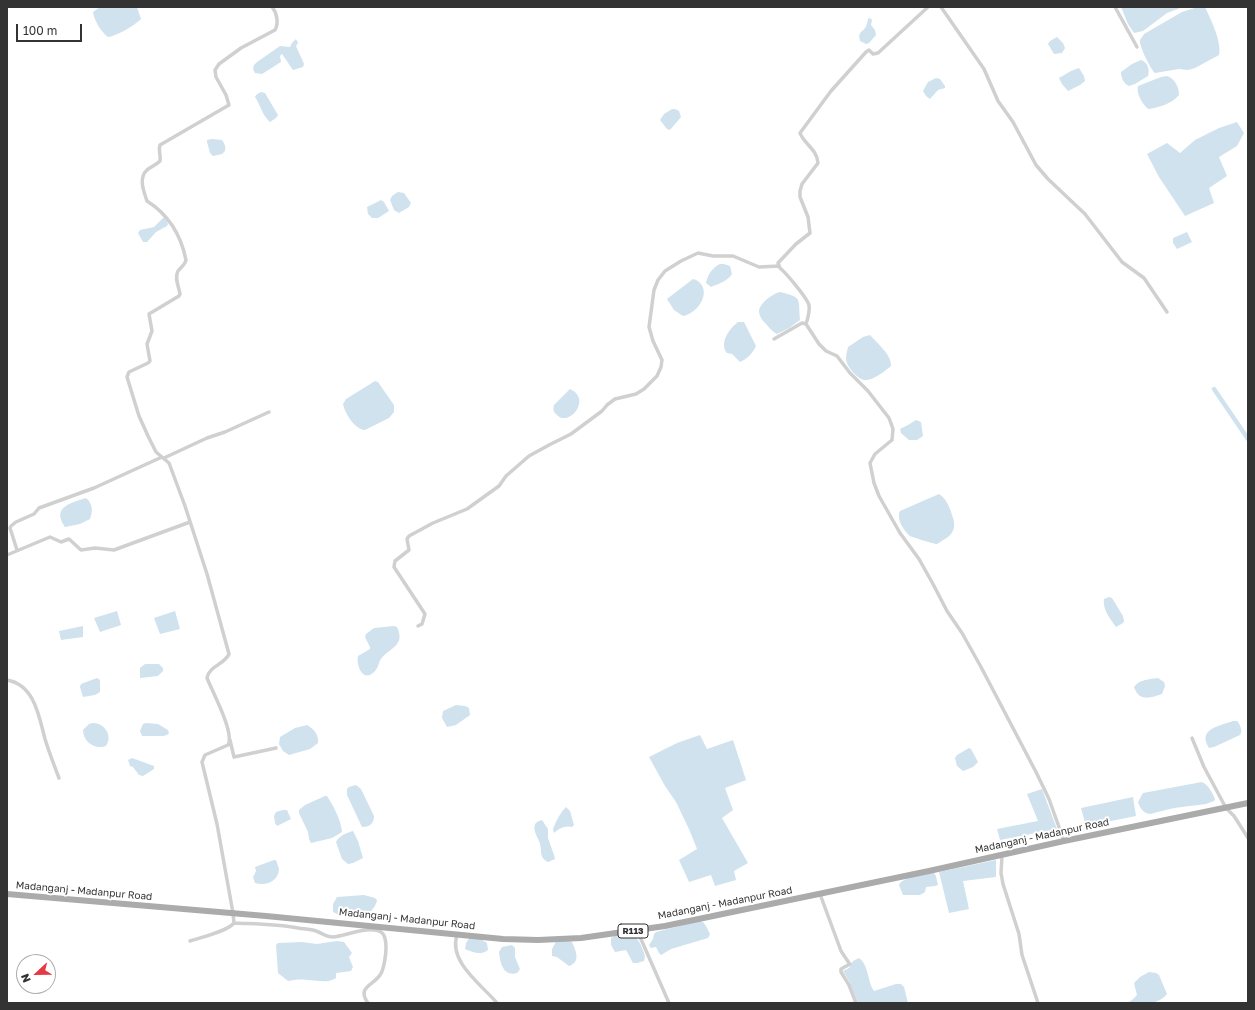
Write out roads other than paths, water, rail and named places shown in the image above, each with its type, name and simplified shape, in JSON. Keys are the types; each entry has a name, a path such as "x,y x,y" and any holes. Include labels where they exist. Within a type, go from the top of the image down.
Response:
{"main road":[{"name":"Madanganj - Madanpur Road","path":"7,894 233,913 502,939 538,940 581,938 637,930 820,894 1248,803"}],"street":[{"path":"272,7 277,16 277,27 275,30 241,48 219,64 215,70 216,77 229,102 228,106 162,143 159,148 161,155 160,161 146,170 142,177 147,201 161,211 172,225 179,236 186,260 176,277 180,294 179,296 154,310 148,316 152,331 147,344 150,361 129,372 127,377 139,416 156,452 169,463 185,506 210,584 229,654 226,659 207,674 207,678 225,721 234,757 276,748"},
{"path":"779,266 780,261 810,233 808,217 800,197 800,191 802,184 818,163 818,159 813,149 801,136 800,133 802,129 831,91 866,52 870,50 873,54 878,53 928,7"},
{"path":"941,7 984,69 998,101 1036,165 1048,179 1085,214 1122,262 1144,278 1167,312"},
{"path":"1115,7 1137,47"},
{"path":"418,626 422,624 425,614 394,567 395,561 409,550 409,536 433,523 467,509 499,486 506,476 529,456 571,434 602,411 615,399 636,394 644,389 657,376 661,368 662,360 653,341 649,327 654,290 658,280 665,271 698,253 713,256 732,256 759,267 779,266"},
{"path":"779,266 805,297 809,305 809,313 806,324 819,344 826,351 837,356 850,373 868,391 893,425 894,435 892,440 875,454 870,463 879,496 900,533 919,559 947,611 962,633 984,672 1049,799 1064,841"},
{"path":"774,339 802,323 806,324"},
{"path":"17,550 10,528 11,526 16,522 34,514 39,508 46,504 70,498 269,412"},
{"path":"7,555 50,537 61,542 69,539 81,550 95,548 114,550 190,522"},
{"path":"7,680 22,686 32,698 59,778"},
{"path":"1192,738 1204,767 1226,808 1234,816 1248,838"},
{"path":"230,740 228,745 205,755 202,762 217,824 234,923"},
{"path":"1002,856 1001,873 1003,884 1019,934 1022,954 1038,1003"},
{"path":"820,894 841,951 850,964 842,969 841,972 849,985 856,1003"},
{"path":"190,941 227,928 234,923 295,927 334,937 374,930 381,932 385,939 386,950 383,971 379,977 370,983 365,989 364,995 368,1003"},
{"path":"637,930 669,1003"},
{"path":"458,934 455,945 459,961 497,1003"}],"water":[{"path":"100,7 137,7 141,19 126,30 108,37 100,29 93,12"},
{"path":"1121,7 1183,7 1167,13 1143,31 1134,33 1128,24"},
{"path":"1198,7 1205,7 1210,18 1219,44 1219,55 1195,68 1188,70 1179,69 1155,73 1143,52 1140,43 1141,38 1144,34 1182,12"},
{"path":"870,18 872,20 871,25 875,30 876,35 869,43 866,44 860,41 859,36"},
{"path":"1057,37 1063,43 1065,48 1062,53 1054,54 1048,44"},
{"path":"296,39 298,43 296,46 304,64 303,67 293,70 282,54 280,56 281,62 262,74 255,73 253,69 257,62 280,46 290,47"},
{"path":"1141,60 1148,66 1148,76 1129,86 1123,80 1121,72 1132,64"},
{"path":"1079,68 1085,81 1068,91 1059,78"},
{"path":"1167,76 1176,84 1179,95 1165,105 1148,109 1140,98 1138,86"},
{"path":"936,78 940,79 945,88 938,90 930,99 923,91 928,82"},
{"path":"261,92 265,93 278,115 270,122 265,116 255,97"},
{"path":"672,109 679,111 681,117 670,130 667,129 660,120 664,114"},
{"path":"1237,122 1244,133 1237,146 1219,157 1227,176 1209,188 1214,203 1185,216 1159,177 1147,154 1167,143 1180,153 1195,140 1219,128"},
{"path":"212,139 223,141 225,151 222,154 213,156 210,153 207,140"},
{"path":"398,192 404,193 411,203 409,207 399,213 394,210 390,200 392,196"},
{"path":"381,200 384,202 389,211 378,218 372,218 368,214 367,207"},
{"path":"164,217 168,224 167,226 156,232 147,242 143,242 138,233 140,230 154,227"},
{"path":"1187,232 1192,242 1177,249 1173,243 1173,238"},
{"path":"720,264 730,266 732,274 725,280 711,287 706,283 708,277 713,269"},
{"path":"693,279 701,284 704,294 703,299 693,312 683,316 674,310 667,299"},
{"path":"780,292 796,297 799,303 800,320 777,334 763,321 759,311 767,299"},
{"path":"738,322 744,322 756,346 750,356 740,362 732,354 727,353 724,345 728,332"},
{"path":"870,335 887,353 891,366 875,377 868,380 863,380 854,374 846,361 846,355 848,347 863,337"},
{"path":"375,381 378,382 394,405 394,412 389,418 365,430 354,424 348,416 343,404 346,399"},
{"path":"570,389 579,399 579,405 572,415 566,418 561,418 554,412 554,405"},
{"path":"916,420 921,422 923,436 917,440 909,440 901,433 900,429"},
{"path":"939,494 947,503 953,519 954,528 951,534 937,544 910,536 903,528 900,521 900,511"},
{"path":"86,498 92,508 90,519 80,524 65,527 60,515 62,510 69,504"},
{"path":"1109,597 1112,598 1123,616 1123,623 1116,627 1104,607 1104,599"},
{"path":"117,611 121,625 100,632 94,618"},
{"path":"175,611 180,629 160,634 154,618"},
{"path":"83,626 83,637 61,640 59,631"},
{"path":"397,627 399,633 398,643 384,655 373,673 369,675 363,674 359,667 358,656 370,649 365,637 366,634 374,628"},
{"path":"145,664 159,664 163,668 163,671 158,676 140,678 140,668"},
{"path":"97,678 100,680 100,692 95,695 83,697 80,687 81,684"},
{"path":"1158,678 1164,682 1165,686 1162,694 1146,698 1142,697 1136,692 1134,687 1138,683 1144,680"},
{"path":"456,705 469,708 470,715 456,725 447,727 442,718 443,711"},
{"path":"1237,721 1240,726 1240,735 1209,748 1206,742 1208,732 1211,729"},
{"path":"93,723 101,725 107,731 109,738 106,746 94,746 85,738 83,730 89,724"},
{"path":"143,724 158,724 168,730 169,733 163,736 142,736 140,731"},
{"path":"307,725 316,732 318,743 310,749 289,755 283,751 279,744 280,737 295,728"},
{"path":"700,735 707,749 733,740 746,780 725,788 733,810 722,818 748,863 734,871 736,880 715,886 711,875 689,882 679,860 697,849 676,802 665,786 649,757 677,743"},
{"path":"969,748 978,762 973,767 963,771 957,766 955,758 957,755"},
{"path":"132,758 154,766 154,769 143,776 139,775 133,767 130,766 128,760"},
{"path":"1202,782 1207,785 1215,799 1214,801 1206,804 1174,808 1150,814 1145,813 1142,810 1138,802 1143,793"},
{"path":"356,785 361,789 374,816 372,823 367,826 362,827 347,795 347,789"},
{"path":"1042,789 1057,829 1000,840 997,829 1038,821 1027,794"},
{"path":"327,796 337,814 342,832 332,838 311,843 299,810 305,805"},
{"path":"1133,797 1136,816 1086,826 1081,808"},
{"path":"566,807 570,811 574,825 572,827 562,828 554,833 553,829 555,823"},
{"path":"287,810 291,819 277,826 274,816 276,812"},
{"path":"542,820 548,829 548,838 555,859 548,862 542,856 540,844 534,829 538,821"},
{"path":"353,831 358,841 363,858 348,864 342,859 336,842 343,835"},
{"path":"276,860 279,869 274,880 263,884 255,883 253,877 256,871 255,867"},
{"path":"996,860 996,877 963,881 969,909 949,913 939,872"},
{"path":"934,873 938,885 926,887 925,892 920,895 903,895 899,885 901,882 914,876"},
{"path":"364,895 377,900 374,907 366,914 354,913 339,915 333,912 333,904 337,897"},
{"path":"699,921 703,922 706,926 710,934 708,938 671,949 661,955 656,947 651,948 649,945 656,932"},
{"path":"616,935 629,935 635,937 640,943 645,958 644,961 633,963 626,950 615,952 611,945 611,938"},
{"path":"470,937 477,937 487,943 488,950 479,953 465,949 466,943"},
{"path":"557,940 572,942 576,956 573,964 569,966 557,957 552,956 552,949"},
{"path":"337,941 344,942 352,953 349,957 353,967 351,971 336,973 336,978 329,981 288,981 278,973 276,945 278,943 302,942 317,944"},
{"path":"512,945 515,948 515,957 520,969 517,973 512,974 505,971 503,968 499,952 502,947"},
{"path":"859,958 865,965 874,991 896,984 901,984 904,987 908,1003 858,1003 843,971 849,968 853,961"},
{"path":"1149,972 1159,975 1167,994 1163,998 1154,1002 1127,1003 1137,995 1134,983 1140,977"}],"waterway":[{"path":"1214,389 1248,439"}]}
